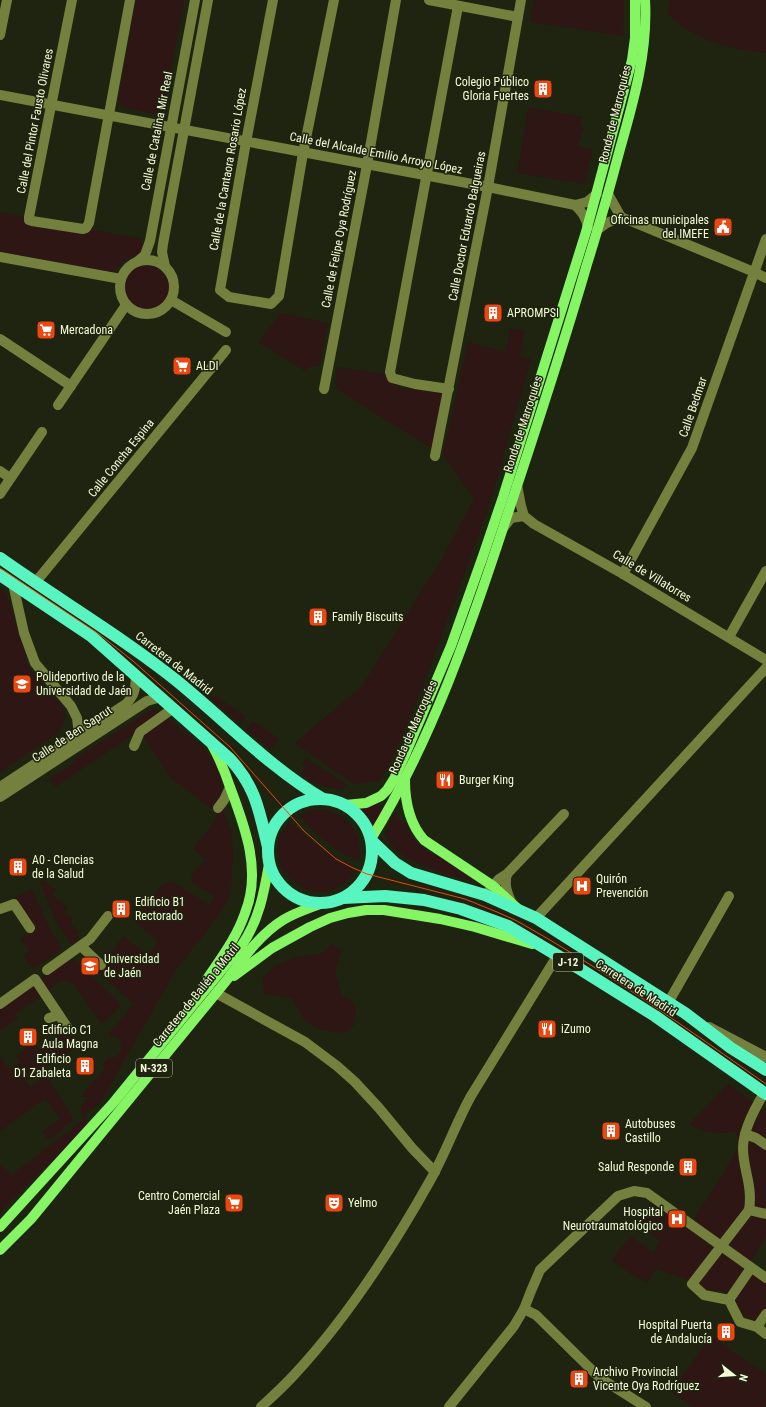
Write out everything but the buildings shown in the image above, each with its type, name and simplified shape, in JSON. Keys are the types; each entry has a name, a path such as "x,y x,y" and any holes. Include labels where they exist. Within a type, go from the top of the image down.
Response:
{"highway":[{"name":"Carretera de Madrid","path":"0,558 132,647 178,682 271,763 323,799"},
{"path":"0,575 91,636 161,697 235,765 246,778 255,795 268,847 269,864 276,881 290,894 306,902 320,904 330,903 343,898 357,888 367,874 372,860 371,840 367,829 360,818 346,805 323,799 313,799 303,802 286,812 273,828 268,847"},
{"name":"Carretera de Madrid","path":"371,840 395,863 412,873 489,890 536,918 685,1014"},
{"name":"Carretera de Madrid","path":"343,898 385,896 431,902 461,909 500,923 531,940 655,1016 765,1094"},
{"name":"J-12","path":"685,1014 731,1048 766,1070"}],"main road":[{"name":"Ronda de Marroquíes","path":"371,840 405,778 448,681 480,598 518,485 592,229 597,194 632,60 635,38 635,0"},
{"name":"Ronda de Marroquíes","path":"346,805 366,803 381,796 387,790 394,779 451,646 483,556 592,229 608,194 632,106 640,68 646,26 645,0"},
{"path":"194,1004 200,990 238,930 246,913 251,891 252,871 247,835 238,804 220,759 210,742"},
{"path":"405,778 408,809 416,828 424,840 489,890"},
{"name":"Carretera de Bailén a Motril","path":"0,1227 114,1102 248,936 260,907 269,864"},
{"name":"Carretera de Bailén a Motril","path":"0,1250 31,1220 226,982 249,950 272,928 291,915 320,904"},
{"path":"226,982 272,948 310,926 330,918 366,910 384,910 440,919 475,927 544,948"}],"street":[{"path":"0,35 7,0"},
{"name":"Calle del Pintor Fausto Olivares","path":"72,0 29,220 83,230 88,226 109,116"},
{"path":"109,116 130,0"},
{"name":"Calle de Catalina Mir Real","path":"137,262 145,255 150,242 195,0"},
{"path":"165,266 154,261 143,260 127,269 121,279 121,293 126,305 138,313 152,314 161,311 171,300 174,294 174,282 165,266 162,252 208,0"},
{"name":"Calle de la Cantaora Rosario López","path":"273,0 220,290 229,297 271,304 279,296 303,153"},
{"path":"303,153 334,0"},
{"name":"Calle de Felipe Oya Rodríguez","path":"324,389 367,165 396,0"},
{"path":"429,0 518,17"},
{"name":"Calle Doctor Eduardo Balgueiras","path":"435,456 488,188 521,0"},
{"path":"449,389 392,378 390,372 458,6"},
{"name":"Calle del Alcalde Emilio Arroyo López","path":"0,96 575,205"},
{"path":"575,205 587,202 597,194"},
{"path":"608,194 621,217 766,278"},
{"path":"575,205 583,213 592,229 608,224 621,217"},
{"name":"Calle Bedmar","path":"623,574 692,448 766,239"},
{"path":"0,257 121,279"},
{"path":"171,300 226,332"},
{"path":"58,405 126,305"},
{"path":"0,339 71,386"},
{"name":"Calle Concha Espina","path":"35,583 226,350"},
{"path":"0,494 42,432"},
{"path":"0,471 10,478"},
{"path":"504,526 511,518 524,516 520,502 518,485"},
{"name":"Calle de Villatorres","path":"524,516 534,524 623,574 766,660"},
{"path":"729,637 766,571"},
{"name":"Calle de Ben Saprut","path":"13,584 24,632 34,663 71,706 77,718 79,735"},
{"path":"536,918 766,668"},
{"name":"Calle de Ben Saprut","path":"0,786 126,704 132,698 135,691 136,675"},
{"name":"Calle de Ben Saprut","path":"0,797 147,701 161,697"},
{"path":"134,746 140,732 168,712"},
{"path":"230,787 224,800 218,808 224,804 238,804"},
{"path":"489,890 507,874 564,814"},
{"path":"507,874 505,885 507,893 515,906"},
{"path":"668,1003 729,896"},
{"path":"0,909 14,904 30,928"},
{"path":"44,972 90,939 108,916"},
{"path":"81,946 101,965"},
{"path":"260,1407 293,1376 363,1289 435,1172 450,1142 461,1114 471,1096 557,956"},
{"path":"0,1004 34,979 69,1030"},
{"path":"216,993 305,1042 337,1066 355,1082 412,1148 435,1172"},
{"path":"685,1014 766,1057"},
{"path":"48,1018 59,1015"},
{"path":"729,1300 704,1295 692,1284 749,1210 751,1198 743,1148 745,1134 765,1094"},
{"path":"745,1134 756,1138 766,1145"},
{"path":"449,1407 514,1326 524,1309 530,1291 540,1270 618,1196 634,1191 647,1193 720,1247 766,1278"},
{"path":"749,1210 766,1214"},
{"path":"729,1300 751,1268"},
{"path":"729,1300 740,1322 757,1327 766,1334"},
{"path":"524,1309 536,1315 600,1378 646,1407"},
{"path":"757,1327 766,1314"}],"shaded area":[{"path":"136,0 184,0 163,110 161,113 156,114 122,107 118,100"},
{"path":"534,0 624,0 623,36 530,22"},
{"path":"670,0 766,0 766,53 737,49 707,40 681,26 667,13"},
{"path":"528,107 582,117 581,126 584,127 578,146 593,150 584,184 517,173"},
{"path":"0,212 143,239 141,244 145,246 140,253 127,259 112,273 0,252"},
{"path":"147,264 160,268 166,274 170,287 166,300 160,306 147,310 134,306 128,300 124,287 128,274 134,268"},
{"path":"281,313 328,323 319,367 311,366 305,371 258,342"},
{"path":"510,328 525,331 520,356 531,359 489,506 428,673 397,749 380,781 354,784 295,743 362,686 442,559 474,499 443,454 468,342 506,352"},
{"path":"337,367 385,374 387,378 400,388 445,392 437,433 431,448 335,388"},
{"name":"Polideportivo de la Universidad de Jaén","path":"0,586 5,592 9,601 29,667 64,709 65,715 64,722 58,733 0,772"},
{"path":"214,696 246,717 240,724 210,698"},
{"path":"155,708 200,744 212,758 222,780 224,813 231,829 233,853 231,887 227,902 217,918 176,970 100,1103 85,1115 88,1127 0,1213 0,1163 11,1175 82,1121 81,1106 89,1097 80,1097 105,1068 103,1065 108,1057 116,1057 121,1051 120,1040 115,1036 109,1037 109,1033 126,1014 133,1003 96,971 124,936 147,955 158,942 133,920 164,883 173,882 209,905 214,896 193,883 191,875 205,860 193,848 214,821 217,810 215,805 212,809 172,779 139,731 55,787 49,779 72,764 76,758"},
{"path":"253,721 279,739 270,750 246,729"},
{"path":"306,758 346,785 341,790 325,786 304,777 301,773 306,767 302,764"},
{"path":"376,804 384,810 374,827 368,817 359,808"},
{"path":"319,809 337,814 345,819 351,826 356,833 359,842 359,861 342,853 326,842 311,829 299,815"},
{"path":"393,815 407,825 411,835 418,844 436,857 438,854 484,884 428,868 414,862 402,854 392,845 385,834"},
{"path":"290,821 304,835 328,854 355,871 341,886 325,891 309,890 294,882 283,870 278,855 279,838"},
{"path":"42,879 56,890 52,895 68,908 64,912 73,919 70,924 79,931 76,935 80,939 72,945 57,924 40,882"},
{"path":"32,889 50,929 62,949 33,969 23,956 30,950 20,940 33,930 12,899"},
{"path":"331,944 342,951 335,972 342,996 354,1003 356,1007 354,1025 346,1033 321,1030 305,1021 292,998 264,994 263,977 275,966 294,958 322,953"},
{"path":"71,957 117,1000 120,1007 102,1024 72,983 66,981 60,982 55,984 51,989 15,1014 18,1018 0,1031 0,1007"},
{"path":"67,1030 78,1046 25,1081 30,1087 46,1076 73,1118 72,1121 49,1140 42,1132 60,1119 45,1099 0,1131 0,1057 9,1069 20,1062 16,1056 34,1043 38,1049"},
{"path":"728,1084 766,1112 766,1236 746,1270 766,1284 766,1307 755,1321 742,1314 730,1293 707,1290 689,1280 657,1269 647,1282 636,1277 612,1260 630,1236 653,1253 661,1242 648,1231 650,1228 643,1223 638,1224 653,1203 687,1229 708,1198 739,1147 736,1132 721,1133 705,1131 689,1125"},
{"path":"711,1336 766,1375 766,1404 764,1407 692,1407 671,1392"}],"tram line":[{"path":"0,568 99,634 133,661 230,747 304,831 336,859 367,874 465,899 517,921 549,939 612,979 766,1084"}],"place":[{"name":"Colegio Público Gloria Fuertes","path":"543,89"},
{"name":"Oficinas municipales del IMEFE","path":"723,227"},
{"name":"APROMPSI","path":"493,313"},
{"name":"Mercadona","path":"46,330"},
{"name":"ALDI","path":"182,366"},
{"name":"Family Biscuits","path":"318,617"},
{"name":"Polideportivo de la Universidad de Jaén","path":"22,684"},
{"name":"Burger King","path":"445,780"},
{"name":"A0 - CIencias de la Salud","path":"18,867"},
{"name":"Quirón Prevención","path":"582,886"},
{"name":"Edificio B1 Rectorado","path":"121,909"},
{"name":"Universidad de Jaén","path":"90,966"},
{"name":"iZumo","path":"547,1029"},
{"name":"Edificio C1 Aula Magna","path":"28,1037"},
{"name":"Edificio D1 Zabaleta","path":"85,1066"},
{"name":"Autobuses Castillo","path":"611,1131"},
{"name":"Salud Responde","path":"688,1167"},
{"name":"Centro Comercial Jaén Plaza","path":"234,1203"},
{"name":"Yelmo","path":"334,1203"},
{"name":"Hospital Neurotraumatológico","path":"677,1219"},
{"name":"Hospital Puerta de Andalucía","path":"726,1332"},
{"name":"Archivo Provincial Vicente Oya Rodríguez","path":"579,1379"}]}
